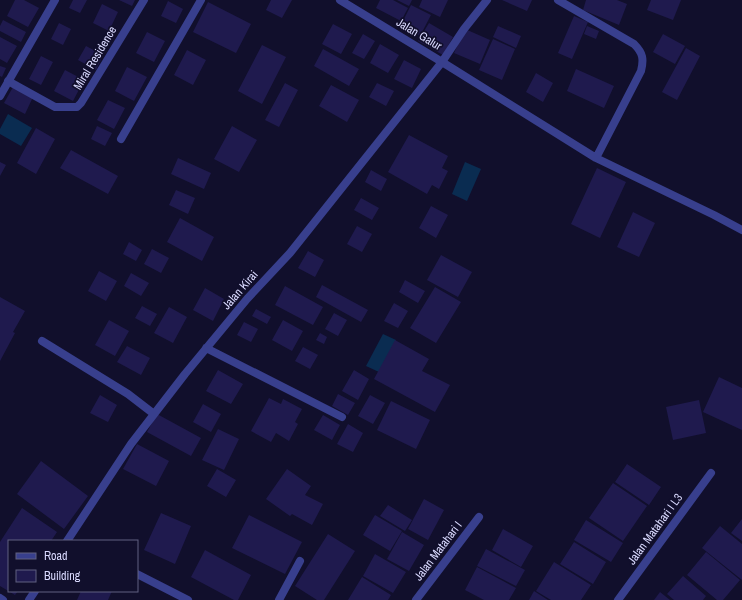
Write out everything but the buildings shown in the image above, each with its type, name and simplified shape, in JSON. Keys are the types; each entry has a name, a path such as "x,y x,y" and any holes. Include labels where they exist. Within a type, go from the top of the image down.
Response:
{"street":[{"path":"0,96 55,0"},
{"name":"Miral Residence","path":"8,81 55,107 77,107 81,103 144,0"},
{"path":"121,139 201,0"},
{"name":"Jalan Galur","path":"340,0 442,62 464,29 487,0"},
{"path":"558,0 634,44 642,56 643,62 641,71 596,158"},
{"path":"442,62 596,158 742,230"},
{"name":"Jalan Kirai","path":"69,540 132,444 154,414 247,299 290,253 442,62"},
{"path":"42,341 128,394 154,414"},
{"path":"206,348 342,417"},
{"name":"Jalan Matahari I L3","path":"618,600 711,473"},
{"name":"Jalan Matahari I","path":"416,600 479,517"},
{"path":"279,600 300,560"},
{"path":"138,575 188,600"}],"water":[{"path":"8,114 32,128 21,146 0,134 0,129"},
{"path":"465,162 481,169 467,201 452,194"},
{"path":"383,334 396,340 379,372 366,366"}]}
